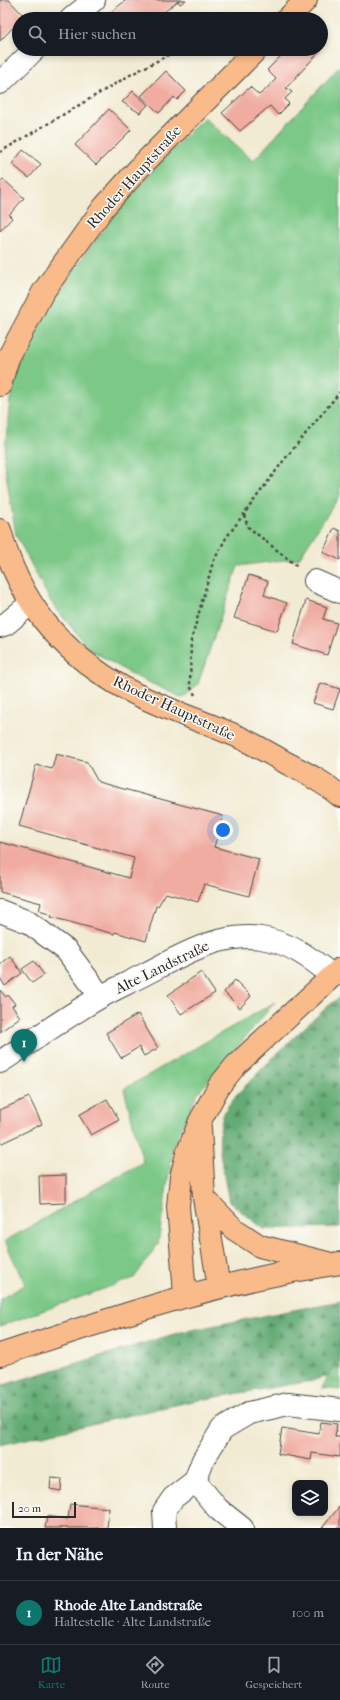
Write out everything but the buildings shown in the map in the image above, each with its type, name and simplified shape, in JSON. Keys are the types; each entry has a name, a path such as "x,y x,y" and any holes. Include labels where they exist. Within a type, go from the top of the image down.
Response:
{"main road":[{"path":"294,12 306,0"},
{"name":"Rhoder Hauptstraße","path":"0,385 8,358 43,292 104,207 140,167 250,56"},
{"name":"Rhoder Hauptstraße","path":"0,530 13,569 30,604 53,634 80,659 126,689 247,741 329,786 340,796"},
{"path":"185,1295 178,1206 181,1177 186,1154 200,1121 219,1086 236,1065 336,972"},
{"path":"200,1121 204,1198 219,1286"},
{"path":"204,1198 234,1229 260,1246 336,1264"},
{"path":"0,1355 185,1295 219,1286 336,1264"}],"street":[{"path":"79,12 94,0"},
{"path":"0,83 28,56"},
{"path":"315,581 340,592"},
{"path":"0,626 6,624 30,604"},
{"path":"0,911 28,922 66,950 101,997"},
{"name":"Alte Landstraße","path":"0,1062 101,997 182,955 212,942 226,939 260,938 275,940 336,972"},
{"path":"166,1528 164,1511 173,1498 196,1481 203,1460 222,1429 249,1413 288,1404 340,1410"},
{"path":"196,1481 218,1509 242,1528"}],"path":[{"path":"0,152 130,75 167,56"},
{"path":"186,716 195,696 190,686 191,641 213,562 226,538 284,460 340,392"},
{"path":"244,514 248,527 315,581"}],"green space":[{"path":"340,66 340,495 299,558 238,566 198,684 183,698 133,675 88,648 51,602 16,535 4,462 10,399 32,333 90,247 148,175 204,117 253,161"},
{"path":"340,997 340,1227 264,1229 229,1202 222,1168 220,1145 220,1133 225,1111 231,1102 278,1052"},
{"path":"275,1002 197,1094 173,1147 158,1244 134,1278 0,1326 0,1299 25,1285 5,1241 143,1162 124,1089"},
{"path":"340,1301 340,1372 311,1381 188,1402 0,1445 0,1386 181,1332"},
{"path":"340,1368 340,1390 322,1388 331,1371"}],"place":[{"name":"Rhode Alte Landstraße","path":"24,1062"}]}
